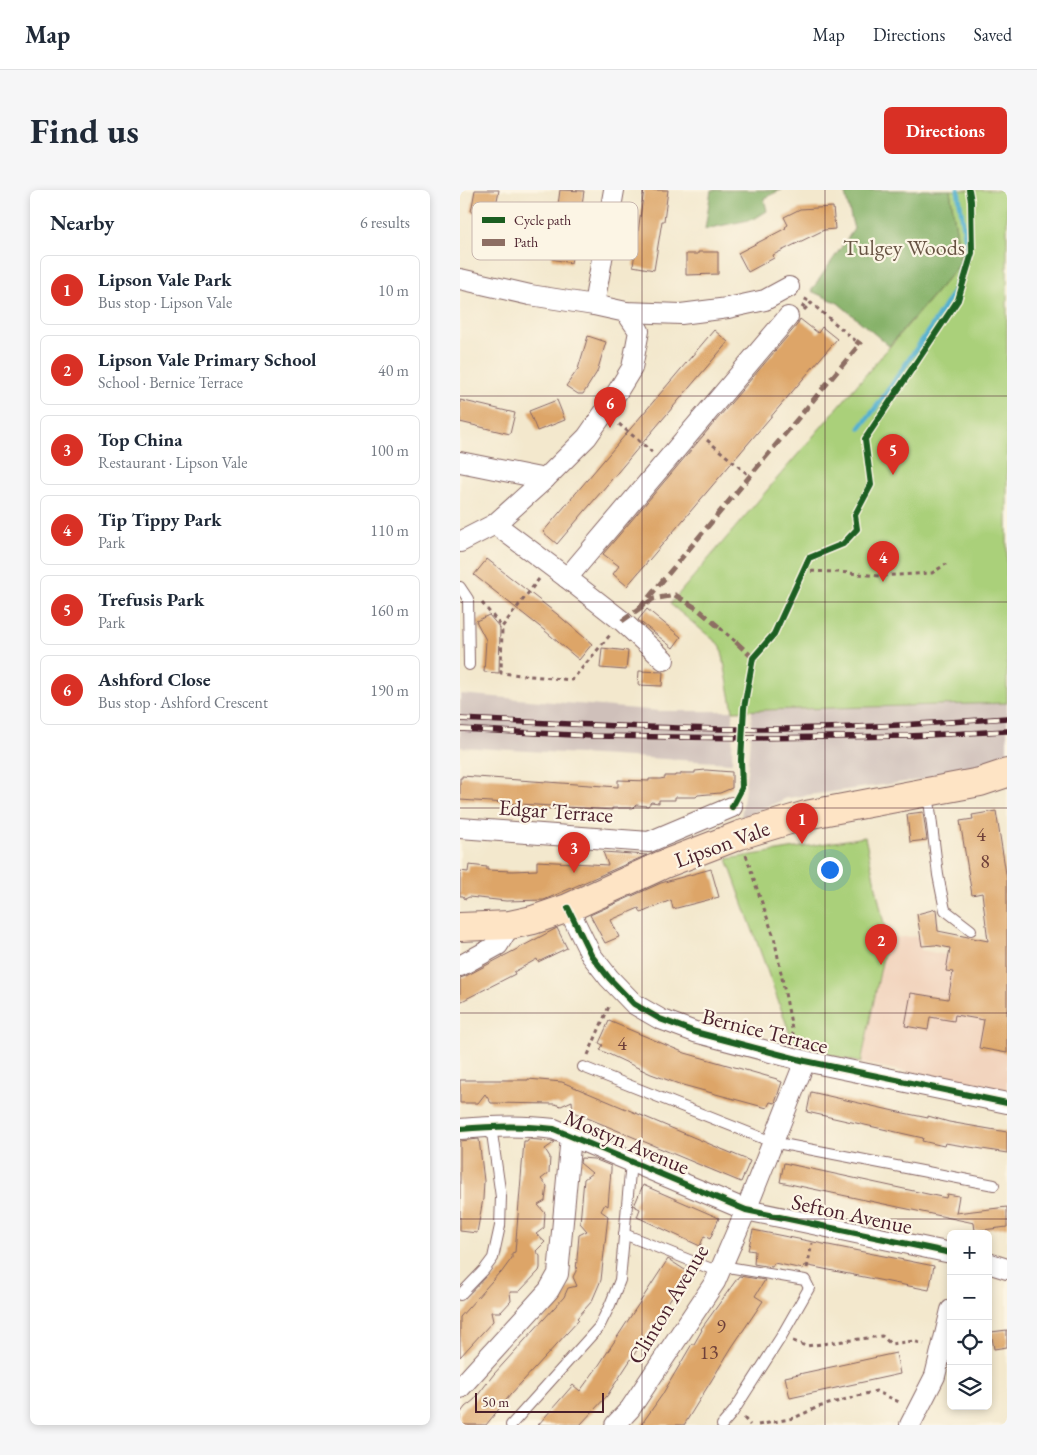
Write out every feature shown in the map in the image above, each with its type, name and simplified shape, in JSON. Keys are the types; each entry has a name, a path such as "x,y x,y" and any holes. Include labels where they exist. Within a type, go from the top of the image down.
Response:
{"main road":[{"name":"Lipson Vale","path":"460,927 510,925 533,920 568,908 662,865 740,835 806,815 980,782 1007,773"}],"street":[{"path":"594,305 602,260"},
{"path":"460,279 530,295 626,312 681,314 728,308 765,300 789,287"},
{"path":"460,542 495,524 545,479 586,437 608,407 632,368 640,331 626,312"},
{"path":"567,578 788,317"},
{"path":"460,462 545,479"},
{"path":"495,524 622,621 664,660"},
{"path":"1007,773 1007,778"},
{"name":"Edgar Terrace","path":"460,828 649,842 732,807"},
{"path":"649,842 662,865"},
{"name":"Bernice Terrace","path":"568,908 590,955 634,1004 660,1019 695,1032 805,1061 1007,1103"},
{"path":"460,966 498,945 510,925"},
{"name":"Clinton Avenue","path":"615,1425 636,1401 715,1282 746,1210 805,1061"},
{"name":"Mostyn Avenue","path":"460,1129 491,1126 528,1126 554,1129 746,1210"},
{"path":"460,1388 549,1290 558,1274 571,1136"},
{"name":"Sefton Avenue","path":"746,1210 947,1252"},
{"path":"992,1264 1007,1268"},
{"path":"914,1418 935,1376 949,1320"}],"lane":[{"path":"460,587 468,599 469,665"},
{"path":"928,791 938,875 945,910 971,930"},
{"path":"583,1067 772,1142 994,1185"},
{"path":"460,1295 493,1258 500,1226 501,1197 491,1126"},
{"path":"511,1425 599,1327 610,1305 620,1280 632,1162"},
{"path":"624,1234 720,1269 805,1280 809,1288 781,1337 733,1412 722,1425"}],"path":[{"path":"811,303 856,341"},
{"path":"693,429 750,476"},
{"path":"799,580 805,568 888,575 932,573 946,564"},
{"path":"550,565 502,627 501,673 572,680 622,621"},
{"path":"479,600 502,627"},
{"path":"720,628 736,642"},
{"path":"740,835 754,883 774,937 794,1035 794,1045 805,1061"},
{"path":"583,1067 617,987"},
{"path":"805,1280 815,1225"},
{"path":"781,1337 806,1346 882,1336 891,1344 913,1341 942,1348"},
{"path":"758,1425 794,1418 818,1407 876,1391 914,1418"}],"shaded area":[{"path":"460,694 660,711 733,711 732,763 460,747"},
{"path":"1007,703 1007,760 985,771 787,798 741,818 752,711"},
{"path":"865,837 888,938 920,936 921,950 1007,967 1007,1092 861,1063 794,1045 727,859"}],"green space":[{"path":"711,190 781,190 764,198 767,211 754,219 705,229"},
{"name":"Tulgey Woods","path":"844,190 950,190 961,263 889,346 838,303 811,291 854,229"},
{"path":"950,190 1007,190 1007,703 733,711 721,646 670,604 961,263"},
{"path":"865,837 887,938 861,1063 794,1045 727,859"}],"building":[{"path":"475,190 499,190 497,202 473,202"},
{"path":"560,190 584,191 582,202 558,202"},
{"path":"644,190 668,190 654,270 633,266 634,260 638,260 638,231"},
{"path":"833,207 835,229 824,230 773,255 774,258 748,272 738,253 786,228 788,225 784,217 800,209"},
{"path":"698,252 718,252 718,274 686,275 686,254 698,254"},
{"path":"557,260 572,260 571,263"},
{"path":"800,319 818,333 822,327 837,339 627,586 613,574 619,566 603,554 797,325"},
{"path":"714,330 728,342 557,544 543,532"},
{"path":"588,336 606,342 597,372 583,394 578,394 566,386 578,369"},
{"path":"460,400 515,413 510,434 460,422"},
{"path":"557,400 565,420 537,431 529,411"},
{"path":"487,559 592,644 579,660 474,575"},
{"path":"647,609 681,637 673,648 638,620"},
{"path":"489,615 500,628 499,673 484,672 486,640 476,621"},
{"path":"602,648 628,651 626,670 600,668"},
{"path":"639,671 663,672 662,686 638,685"},
{"path":"706,770 732,772 732,788 720,793 698,795 696,797 675,797 675,800 659,800 659,803 651,802 648,806 636,805 633,808 612,808 612,810 460,800 460,778 462,776 618,787 618,780 649,781 649,779 660,779 665,778 665,776"},
{"path":"996,811 1007,880 1007,1053 979,1048 984,1020 955,1015 954,1021 930,1017 928,1030 905,1026 911,993 948,999 953,972 946,971 950,948 935,945 922,946 917,914 936,909 938,931 988,941 982,893 972,895 960,821 973,819 972,815"},
{"path":"923,812 927,840 910,842 907,814"},
{"path":"603,852 647,855 544,900 506,901 469,897 465,899 463,896 460,896 460,871 468,872 469,865 487,867 487,870 512,871 537,870 537,861 608,865"},
{"path":"711,869 719,897 673,909 671,900 641,913 639,908 611,920 619,937 605,943 590,915 661,883"},
{"path":"557,928 567,948 538,962 537,959 514,972 515,974 460,1002 460,978"},
{"path":"609,1021 685,1053 777,1079 782,1082 775,1103 770,1102 767,1108 679,1084 651,1074 600,1050 603,1045 599,1043"},
{"path":"528,1079 562,1082 750,1161 741,1182 573,1112 572,1101 561,1106 555,1104 491,1103 485,1094 478,1103 460,1103 460,1080"},
{"path":"811,1092 928,1118 928,1116 949,1122 1007,1132 1007,1153 945,1143 944,1146 922,1141 923,1138 807,1112"},
{"path":"479,1139 484,1181 477,1233 460,1231 460,1141"},
{"path":"528,1139 555,1142 545,1149 550,1157 549,1173 541,1179 547,1186 545,1201 538,1205 545,1213 544,1228 536,1234 545,1242 536,1251 540,1256 540,1268 519,1292 510,1292 511,1301 501,1312 491,1312 493,1321 460,1357 460,1317 501,1273 512,1258 512,1253 515,1252 524,1141 528,1141"},
{"path":"581,1158 594,1159 611,1166 608,1206 605,1204 601,1211 608,1216 601,1280 592,1301 577,1318 579,1320 511,1394 486,1425 460,1425 460,1414 465,1407 474,1400 494,1374 564,1297 568,1288 577,1286 573,1277 576,1271 579,1235 587,1231 580,1223 584,1179 592,1173 580,1163"},
{"path":"784,1163 946,1198 947,1194 959,1196 956,1213 1007,1207 1007,1227 975,1230 974,1223 780,1182"},
{"path":"643,1185 719,1218 710,1239 704,1236 700,1246 637,1217 640,1209 634,1206"},
{"path":"753,1230 934,1266 929,1290 804,1265 803,1269 774,1263 772,1267 754,1264 755,1251 748,1250"},
{"path":"668,1259 688,1272 607,1396 580,1425 538,1425 573,1385 580,1391"},
{"path":"739,1276 765,1280 755,1296 763,1301 684,1425 641,1425 662,1395 692,1344 694,1344 701,1329"},
{"path":"1007,1330 1007,1347 994,1349 992,1332"},
{"path":"896,1353 900,1374 790,1398 785,1377"}],"waterway":[{"path":"860,428 880,402 954,291 967,249 958,190"}],"railway":[{"path":"460,719 662,728 799,729 1007,718"},
{"path":"460,729 591,736 752,738 909,736 1007,731"}],"marked path":[{"path":"639,609 860,344 856,341"},
{"path":"622,621 653,599 675,595 698,609 720,628"},
{"path":"736,642 753,658"}],"cycle path":[{"path":"732,807 742,788 741,760 744,708 753,658 774,634 809,558 843,544 857,529 855,515 871,485 865,439 958,300 972,253 969,190"},
{"path":"568,908 591,955 609,978 634,1004 660,1019 695,1032 805,1061 1007,1103"},
{"path":"460,1129 507,1126 554,1129 746,1210 947,1252"}],"place":[{"name":"Ashford Close","path":"610,428"},
{"name":"Trefusis Park","path":"893,475"},
{"name":"Tip Tippy Park","path":"883,582"},
{"name":"Lipson Vale Park","path":"802,844"},
{"name":"Top China","path":"574,873"},
{"name":"Lipson Vale Primary School","path":"881,965"}]}
